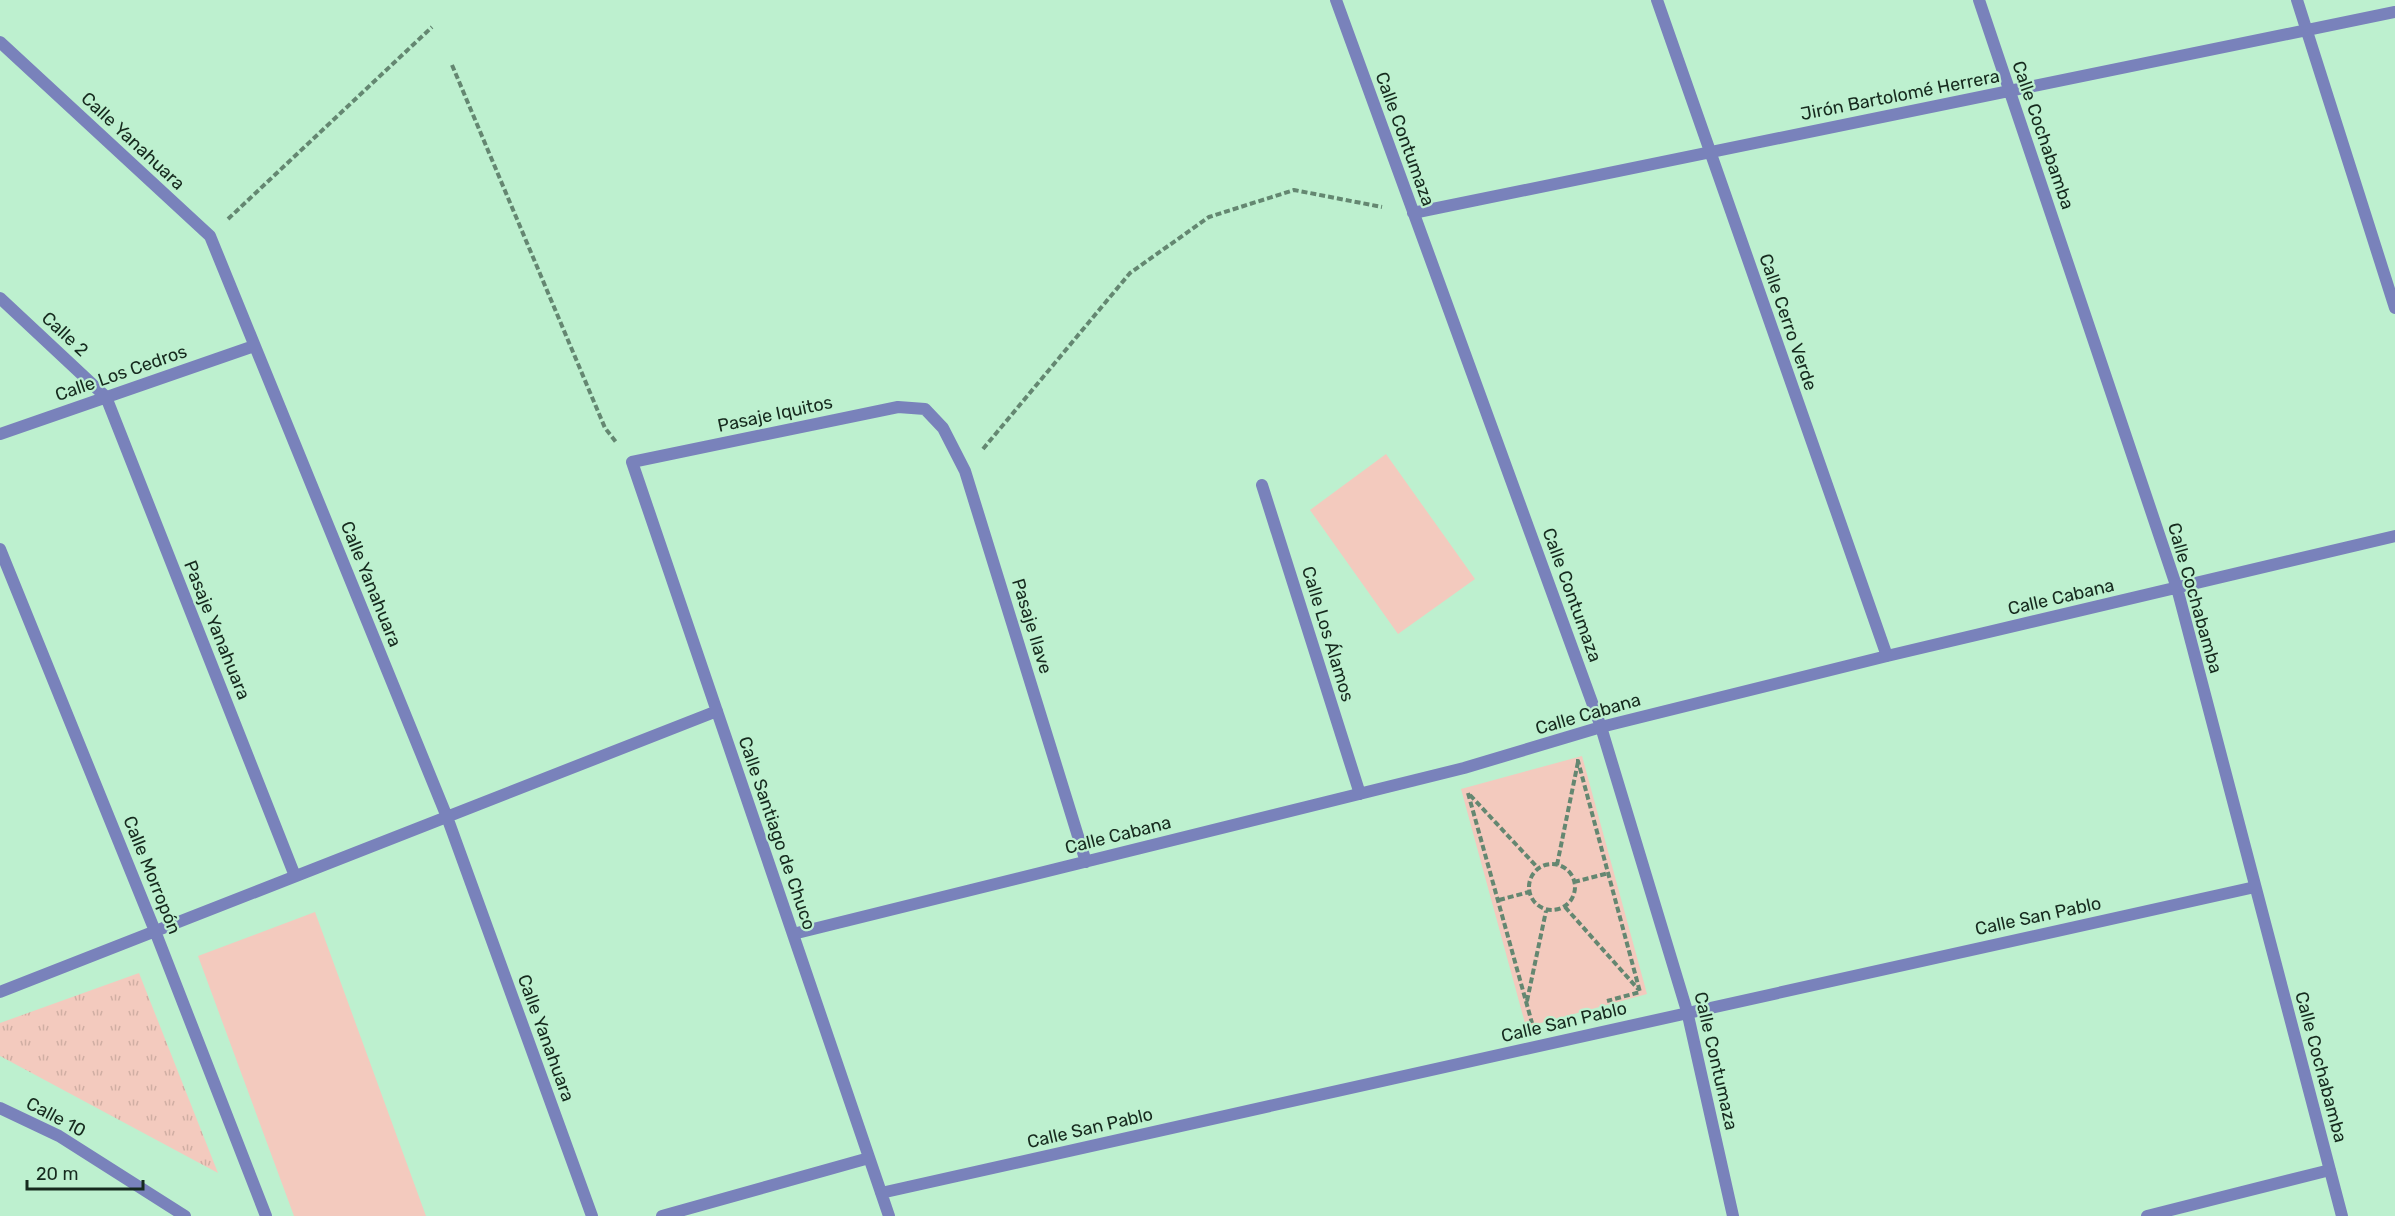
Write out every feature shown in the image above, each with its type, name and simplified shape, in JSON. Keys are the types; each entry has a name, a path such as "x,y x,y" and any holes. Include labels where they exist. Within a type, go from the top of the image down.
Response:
{"street":[{"name":"Calle Contumaza","path":"1336,0 1601,727 1687,1011 1733,1216"},
{"name":"Calle Cerro Verde","path":"1657,0 1887,656"},
{"name":"Calle Cochabamba","path":"1979,0 2177,588 2342,1216"},
{"path":"2297,0 2395,308"},
{"name":"Jirón Bartolomé Herrera","path":"1413,213 2395,12"},
{"name":"Calle Yanahuara","path":"0,42 210,236 447,817 592,1216"},
{"name":"Calle 2","path":"0,298 106,397"},
{"name":"Calle Los Cedros","path":"0,434 254,346"},
{"name":"Pasaje Yanahuara","path":"106,397 295,876"},
{"name":"Pasaje Iquitos","path":"632,462 898,407 925,409"},
{"name":"Pasaje Ilave","path":"925,409 943,428 965,471 1086,862"},
{"name":"Calle Santiago de Chuco","path":"632,462 889,1216"},
{"name":"Calle Los Álamos","path":"1262,484 1360,794"},
{"name":"Calle Cabana","path":"793,934 1464,768 1601,727 1887,656 2395,536"},
{"name":"Calle Morropón","path":"0,549 155,931 266,1216"},
{"path":"0,992 717,711"},
{"name":"Calle San Pablo","path":"881,1193 1647,1022 1687,1011 2255,886"},
{"name":"Calle 10","path":"0,1108 58,1136 185,1216"},
{"path":"663,1216 869,1158"},
{"path":"2147,1216 2330,1170"}],"path":[{"path":"210,236 432,27"},
{"path":"452,65 605,428 632,462"},
{"path":"965,471 1130,273 1209,217 1294,190 1413,213"},
{"path":"1567,764 1578,761"},
{"path":"1557,864 1578,761"},
{"path":"1578,761 1647,1022"},
{"path":"1464,768 1468,793 1532,1021 1542,1018"},
{"path":"1468,793 1479,789"},
{"path":"1468,793 1538,868"},
{"path":"1557,864 1567,869 1574,882 1575,890 1573,897 1565,907 1555,911 1546,911 1534,902 1529,892 1529,880 1538,868 1557,864"},
{"path":"1574,882 1609,873"},
{"path":"1499,900 1529,892"},
{"path":"1565,907 1640,992"},
{"path":"1527,1002 1546,911"},
{"path":"1597,1004 1640,992"}],"green space":[{"path":"1386,454 1475,579 1398,634 1310,510"},
{"path":"1582,756 1647,994 1526,1027 1461,789"},
{"path":"315,912 426,1216 294,1216 198,956"},
{"path":"139,973 218,1173 0,1056 0,1023"}]}
